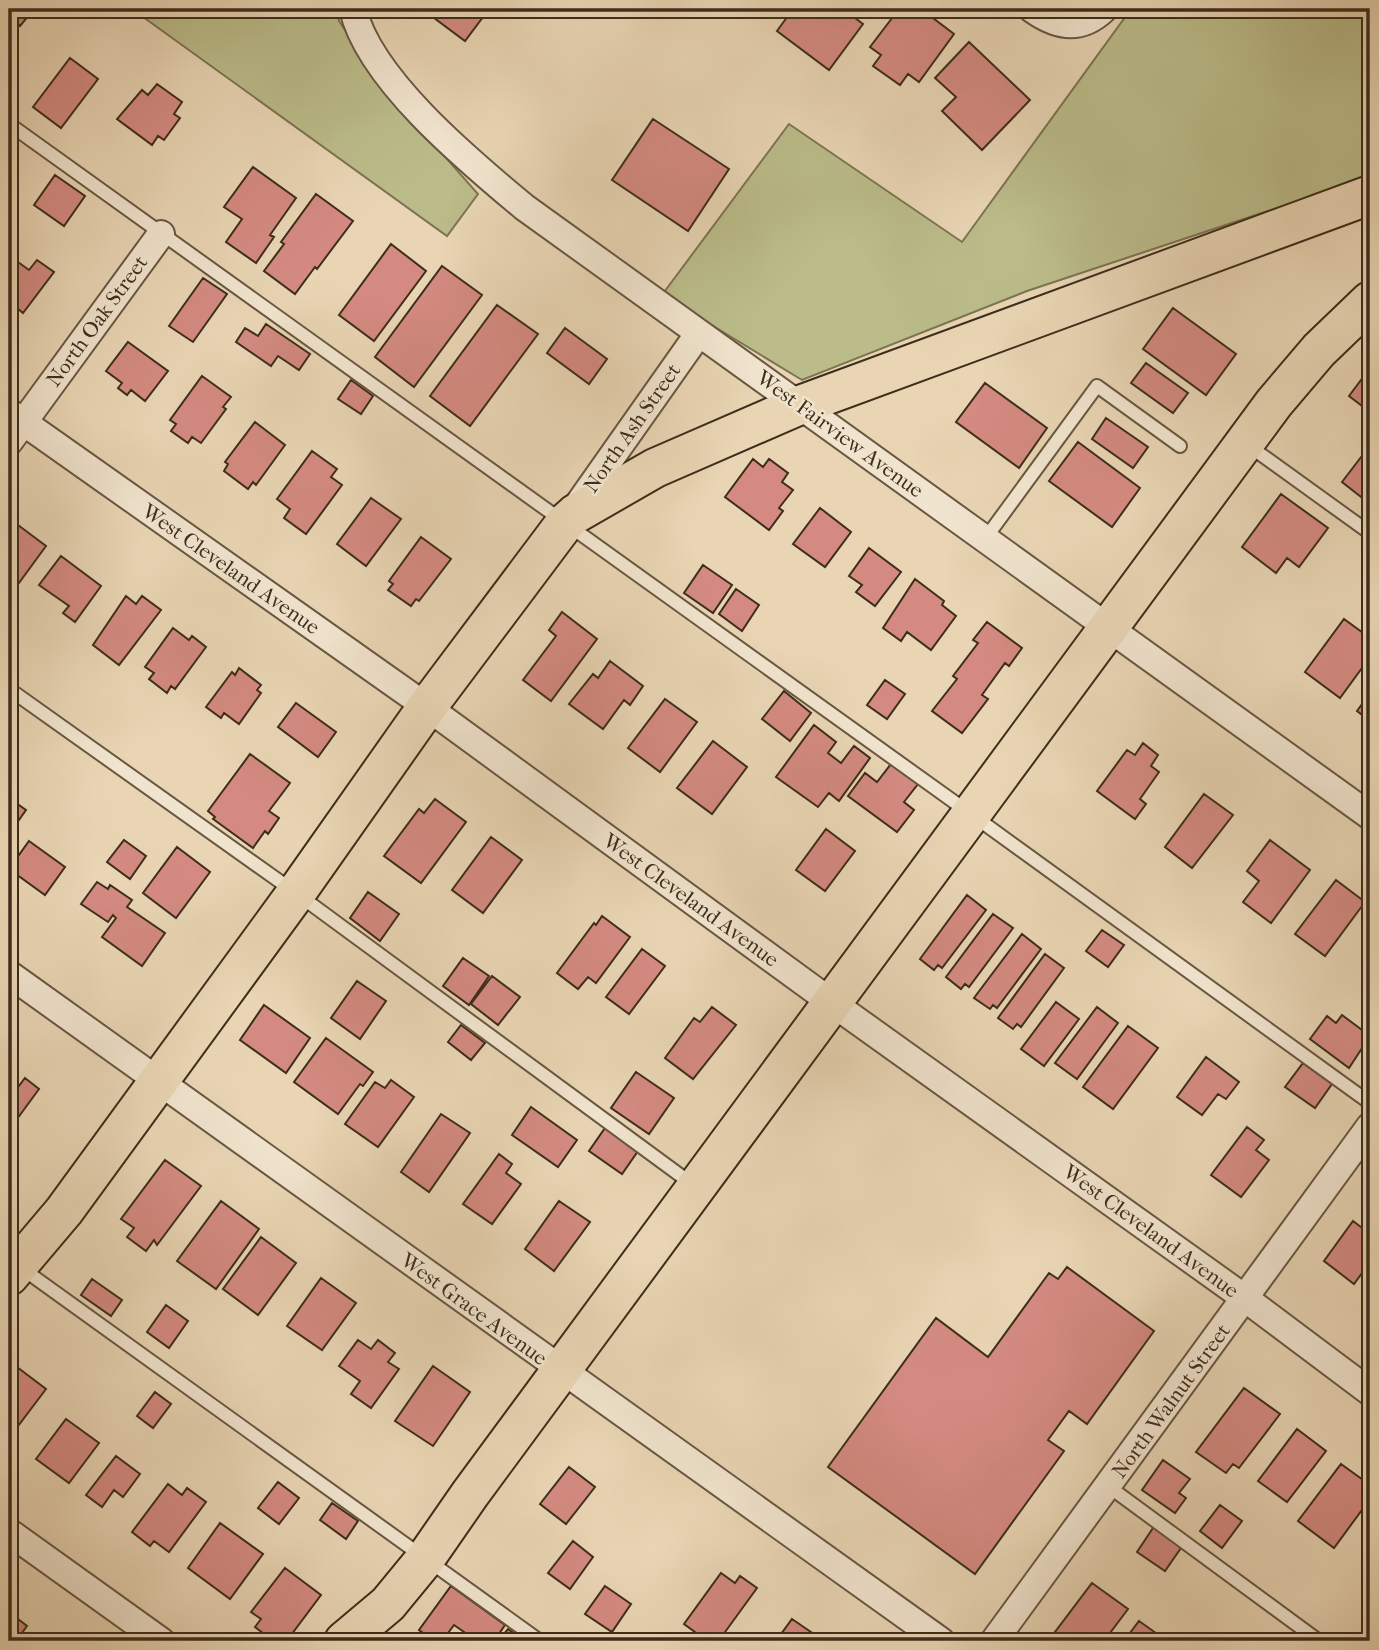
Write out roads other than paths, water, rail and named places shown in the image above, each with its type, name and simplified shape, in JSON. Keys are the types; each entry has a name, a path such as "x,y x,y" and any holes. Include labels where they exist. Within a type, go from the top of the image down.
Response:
{"main road":[{"path":"13,1271 64,1210 296,893 427,707 565,523 587,506 655,468 800,405 1370,195"},
{"path":"344,1641 388,1604 425,1559 831,1002 1274,403 1319,350 1370,301"}],"street":[{"name":"West Fairview Avenue","path":"353,9 363,34 384,68 415,107 451,144 533,213 1370,816"},
{"path":"1032,9 1061,24 1094,16"},
{"name":"North Oak Street","path":"14,425 160,234"},
{"name":"North Ash Street","path":"565,523 699,333"},
{"name":"West Cleveland Avenue","path":"14,425 427,707 831,1002 1246,1299 1370,1392"},
{"name":"West Grace Avenue","path":"9,974 560,1371 941,1641"},
{"name":"North Walnut Street","path":"994,1641 1370,1126"},
{"path":"9,1532 161,1641"}],"lane":[{"path":"9,124 1370,1103"},
{"path":"985,538 1097,386 1180,446"},
{"path":"1245,443 1370,533"},
{"path":"9,689 296,893 696,1187"},
{"path":"13,1271 540,1641"},
{"path":"1108,1486 1319,1641"}]}
